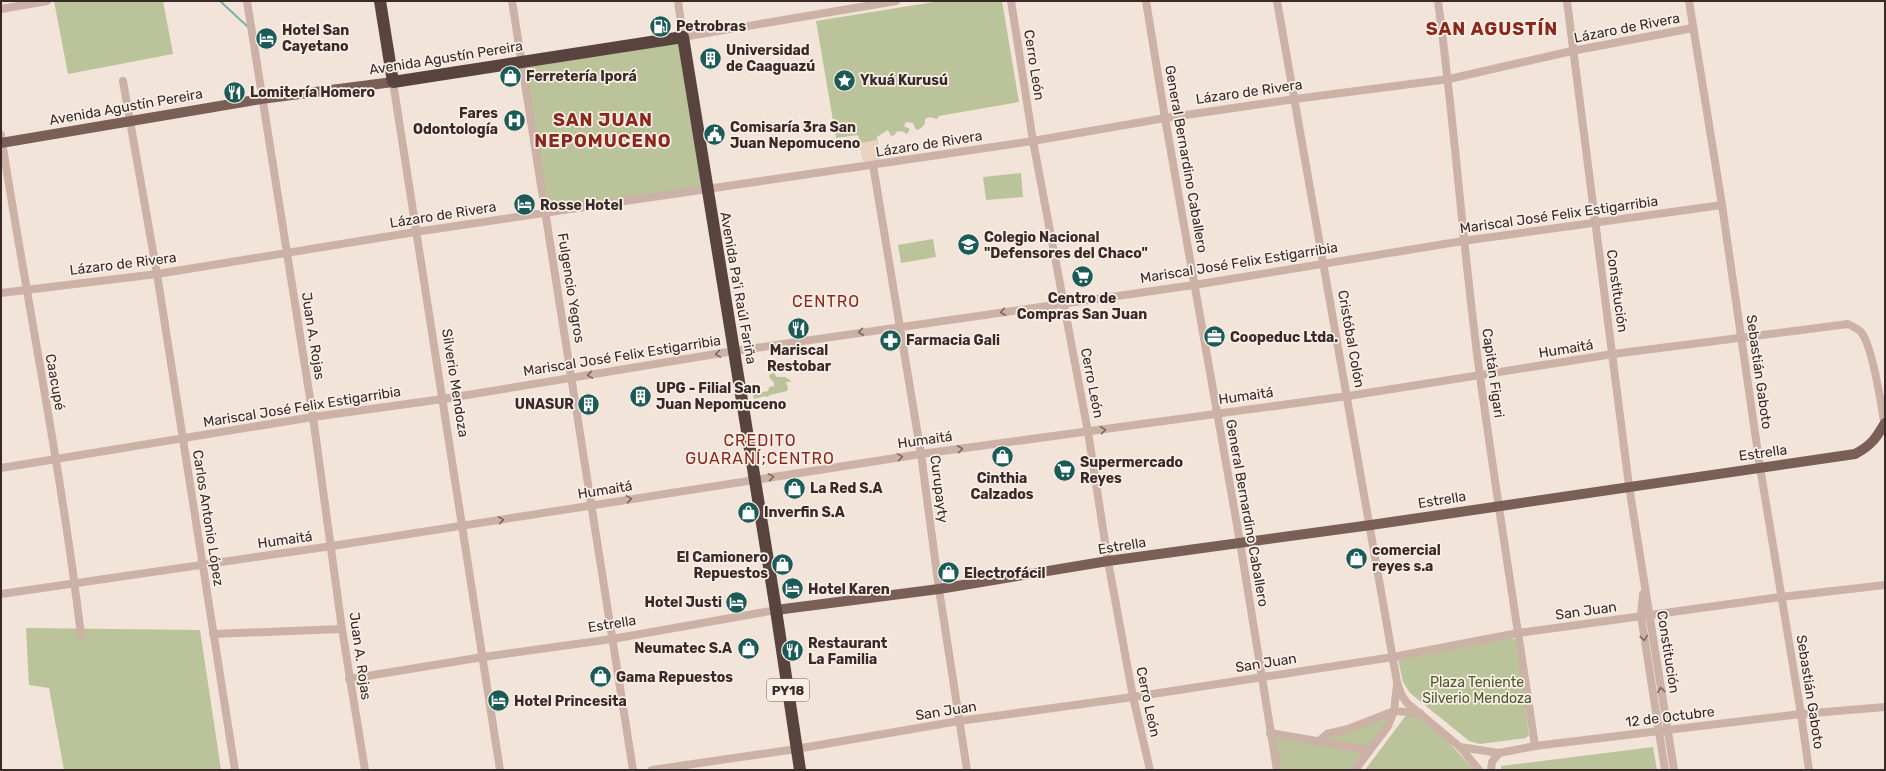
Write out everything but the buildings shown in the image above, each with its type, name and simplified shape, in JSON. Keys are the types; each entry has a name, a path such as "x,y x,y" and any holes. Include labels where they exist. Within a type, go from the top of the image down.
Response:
{"highway":[{"name":"Silverio Mendoza","path":"380,1 393,82"},
{"name":"Avenida Agustín Pereira","path":"393,82 683,37"},
{"name":"Avenida Pa'i Raúl Fariña","path":"683,37 776,610 800,770"}],"main road":[{"name":"Avenida Agustín Pereira","path":"1,140 130,121 261,99 393,82"},
{"name":"Estrella","path":"776,610 939,589 1240,542 1371,525 1855,454 1867,447 1876,438 1885,425"}],"street":[{"path":"1,9 47,1"},
{"name":"Juan A. Rojas","path":"246,1 313,417 332,546 349,679 365,770"},
{"name":"Fulgencio Yegros","path":"512,1 633,770"},
{"name":"Avenida Pa'i Raúl Fariña","path":"678,1 683,37"},
{"name":"Avenida Agustín Pereira","path":"683,37 896,1"},
{"name":"Cerro León","path":"1011,1 1034,141 1088,432 1108,562 1133,697 1150,770"},
{"name":"General Bernardino Caballero","path":"1146,1 1194,285 1240,542 1277,770"},
{"name":"Cristóbal Colón","path":"1277,1 1371,525 1397,682"},
{"name":"Capitán Figari","path":"1438,1 1449,79 1463,241 1480,376 1535,746"},
{"name":"Constitución","path":"1566,1 1629,486 1650,615 1663,731 1665,770"},
{"name":"Sebastián Gaboto","path":"1689,1 1722,205 1760,467 1802,714 1809,770"},
{"name":"Lázaro de Rivera","path":"1,293 156,274 415,232 1034,141 1165,118 1295,98 1449,79 1572,51 1693,28"},
{"name":"Carlos Antonio López","path":"123,80 183,438 201,564 235,770"},
{"name":"Silverio Mendoza","path":"393,82 415,232 443,399 500,770"},
{"name":"Caacupé","path":"1,140 55,459 81,635"},
{"name":"Curupayty","path":"873,165 901,326 921,454 958,721 967,770"},
{"name":"Mariscal José Felix Estigarribia","path":"1,468 313,417 443,399 734,351 1194,285 1463,241 1722,205"},
{"name":"Humaitá","path":"1,594 74,582 332,546 921,454 1348,396 1613,354 1848,324 1861,332 1866,341 1882,392"},
{"path":"1882,392 1885,425"},
{"name":"Constitución","path":"1644,585 1641,616 1663,731 1674,770"},
{"name":"San Juan","path":"652,770 796,749 958,721 1133,697 1393,657 1518,633 1781,597 1885,585"},
{"name":"Estrella","path":"349,679 483,657 612,639 776,610"},
{"path":"213,634 342,629"},
{"path":"1355,770 1388,726 1394,711 1397,682"},
{"path":"1397,682 1404,698 1420,714 1460,747 1479,770"},
{"name":"12 de Octubre","path":"1460,747 1499,753 1535,746 1802,714 1885,707"},
{"path":"1319,741 1327,734 1348,729 1394,711 1420,714"},
{"path":"1270,733 1369,750"},
{"path":"1491,770 1492,762 1499,753"}],"green space":[{"path":"54,1 163,1 173,54 68,74"},
{"path":"940,1 1002,1 1019,102 939,116 937,119 930,117 925,119 925,124 920,129 916,130 913,123 906,122 904,126 910,129 907,134 902,131 896,132 895,135 891,136 888,130 877,137 880,159 863,161 858,135 836,138 816,21"},
{"path":"681,39 706,190 547,211 524,62"},
{"path":"1021,173 1023,197 986,200 983,177"},
{"path":"933,239 936,257 901,263 898,245"},
{"path":"774,373 777,377 785,377 790,380 791,382 786,382 788,388 787,391 754,399 753,394 768,391 769,387 774,386 774,383 769,377 770,374"},
{"path":"26,628 200,630 221,770 64,770 49,688 29,685"},
{"name":"Plaza Teniente Silverio Mendoza","path":"1511,638 1516,640 1529,735 1526,738 1480,744 1469,741 1410,693 1403,682 1398,659"},
{"path":"1394,711 1355,770 1277,770 1270,733 1319,741"},
{"path":"1421,712 1474,770 1365,770 1407,714"},
{"path":"1653,747 1657,770 1501,770 1501,766"}],"shaded area":[{"path":"877,140 880,159 863,161 860,143"}],"water":[{"path":"842,72 855,79 845,88 836,81"}],"waterway":[{"path":"220,1 248,27"}],"place":[{"name":"Petrobras","path":"660,26"},
{"name":"Hotel San Cayetano","path":"267,38"},
{"name":"Universidad de Caaguazú","path":"710,58"},
{"name":"Ferretería Iporá","path":"511,76"},
{"name":"Ykuá Kurusú","path":"844,80"},
{"name":"Lomitería Homero","path":"234,92"},
{"name":"Fares Odontología","path":"514,121"},
{"name":"Comisaría 3ra San Juan Nepomuceno","path":"715,135"},
{"name":"Rosse Hotel","path":"524,205"},
{"name":"Colegio Nacional \"Defensores del Chaco\"","path":"968,245"},
{"name":"Centro de Compras San Juan","path":"1082,276"},
{"name":"Mariscal Restobar","path":"799,328"},
{"name":"Coopeduc Ltda.","path":"1214,337"},
{"name":"Farmacia Gali","path":"890,340"},
{"name":"UPG - Filial San Juan Nepomuceno","path":"640,396"},
{"name":"UNASUR","path":"589,404"},
{"name":"Cinthia Calzados","path":"1002,456"},
{"name":"Supermercado Reyes","path":"1064,470"},
{"name":"La Red S.A","path":"794,488"},
{"name":"Inverfin S.A","path":"748,512"},
{"name":"comercial reyes s.a","path":"1356,558"},
{"name":"El Camionero Repuestos","path":"783,565"},
{"name":"Electrofácil","path":"949,573"},
{"name":"Hotel Karen","path":"793,589"},
{"name":"Hotel Justi","path":"737,602"},
{"name":"Neumatec S.A","path":"748,648"},
{"name":"Restaurant La Familia","path":"793,651"},
{"name":"Gama Repuestos","path":"601,677"},
{"name":"Hotel Princesita","path":"498,701"}],"district":[{"name":"SAN AGUSTÍN","path":"1492,29"},
{"name":"SAN JUAN NEPOMUCENO","path":"603,130"},
{"name":"CENTRO","path":"826,301"},
{"name":"CREDITO GUARANÍ;CENTRO","path":"760,449"}]}
